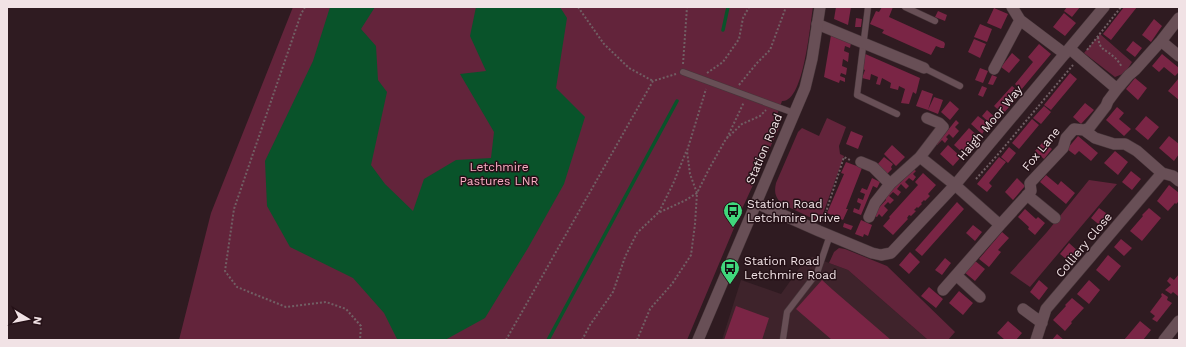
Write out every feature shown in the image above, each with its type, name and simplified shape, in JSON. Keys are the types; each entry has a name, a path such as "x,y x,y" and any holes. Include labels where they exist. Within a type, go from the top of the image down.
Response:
{"street":[{"name":"Station Road","path":"698,340 809,74 820,7"},
{"path":"1012,7 1020,20 1068,52 1117,89"},
{"name":"Haigh Moor Way","path":"830,236 872,253 881,255 891,253 955,185 1068,52 1104,7"},
{"name":"Fox Lane","path":"942,290 1031,191 1030,183 1063,148 1066,138 1074,129 1084,130 1089,128 1106,106 1108,100 1129,74 1135,70 1161,41 1179,18"},
{"path":"994,69 1020,20"},
{"path":"817,24 924,68"},
{"path":"1161,41 1179,56"},
{"path":"869,217 875,203 890,184 920,157 943,127 939,123 927,118"},
{"path":"1084,130 1095,138 1114,144 1125,144 1137,151 1162,173 1173,176 1179,180"},
{"path":"920,157 955,185 1000,225"},
{"path":"861,162 873,167 890,184"},
{"name":"Colliery Close","path":"1036,340 1046,309 1162,173"},
{"path":"1027,195 1055,218"},
{"path":"756,203 830,236"},
{"path":"956,275 980,297"},
{"path":"1023,309 1042,323"},
{"path":"1164,340 1179,321"}],"lane":[{"path":"868,7 857,94 897,114"},
{"path":"905,7 935,21"},
{"path":"924,68 960,86"},
{"path":"683,72 794,113"},
{"path":"783,340 787,312 817,273 830,236"}],"path":[{"path":"304,7 300,14 234,209 225,271 237,287 286,307 326,302 346,309 361,326 360,340"},
{"path":"578,7 604,44 629,68 653,80 683,72 682,57 687,7"},
{"path":"695,77 708,72 723,62 739,39 743,18 749,7"},
{"path":"734,91 770,50 786,7"},
{"path":"1098,37 1099,46 1114,57 1129,74"},
{"path":"506,340 653,80"},
{"path":"658,213 673,184 686,151 708,82"},
{"path":"637,340 650,309 672,284 691,255 697,193 708,169 726,139 747,96"},
{"path":"726,139 742,124 760,116 772,105"},
{"path":"686,151 690,174 697,193"},
{"path":"819,231 844,158 861,162"},
{"path":"582,340 612,292 625,257 637,233 658,213 686,200 697,193"}],"shaded area":[{"path":"330,7 375,7 361,29 376,46 378,80 387,92 371,165 385,184 413,211 424,179 456,160 491,158 494,132 460,74 486,71 470,36 476,7 560,7 567,18 556,88 585,117 564,184 528,248 485,318 445,340 397,339 384,313 353,278 290,247 267,206 265,161 313,61"},
{"path":"813,257 848,270 928,340 722,340 741,280 781,294 806,259"}],"green space":[{"name":"Letchmire Pastures LNR","path":"293,7 813,7 808,45 801,77 796,90 790,98 782,101 776,118 780,126 742,209 687,340 179,340 211,213"},
{"path":"1100,34 1132,62 1125,73 1115,77 1084,53"},
{"path":"827,118 846,127 839,146 840,154 844,156 820,222 782,204 776,197 775,189 776,183 798,132 802,128 819,136"},
{"path":"1089,180 1117,184 1030,287 1010,273 1047,232"},
{"path":"839,248 887,266 955,332 948,340 928,340 848,270 829,263 834,252"}],"building":[{"path":"836,7 851,7 848,25 834,19"},
{"path":"882,7 893,7 889,17 944,42 944,48 936,46 931,55 882,33 884,30 870,24 876,11 879,12"},
{"path":"1067,7 1080,7 1072,17 1064,11"},
{"path":"1124,7 1137,7 1111,40 1103,34"},
{"path":"994,8 1008,14 1001,29 987,23"},
{"path":"938,11 947,15 945,21 935,17"},
{"path":"1064,13 1076,23 1065,36 1053,27"},
{"path":"856,18 862,19 861,27 855,27"},
{"path":"1154,19 1162,26 1151,42 1142,35"},
{"path":"980,24 992,29 987,42 974,37"},
{"path":"831,35 851,43 850,48 845,46 844,51 849,53 848,62 843,59 842,66 847,68 846,75 841,73 840,76 845,78 845,82 840,80 839,83 824,77"},
{"path":"974,39 986,44 980,58 968,52"},
{"path":"1133,41 1142,48 1135,57 1126,50"},
{"path":"1039,44 1051,54 1021,90 1015,84 1033,62 1028,57"},
{"path":"863,53 920,78 916,94 913,92 909,104 901,103 905,89 899,86 898,90 890,88 891,83 882,78 880,85 876,84 878,77 871,74 870,80 862,78 865,70 862,69"},
{"path":"1012,53 1020,60 1009,73 1001,67"},
{"path":"1162,54 1179,68 1179,72 1175,76 1164,67 1159,72 1152,66"},
{"path":"980,68 988,71 983,83 975,80"},
{"path":"1070,73 1077,79 1051,110 1044,105"},
{"path":"992,75 997,77 993,85 988,84"},
{"path":"1135,78 1147,88 1138,100 1126,89"},
{"path":"1179,78 1179,100 1168,91"},
{"path":"982,86 987,88 983,97 978,95"},
{"path":"1012,86 1021,93 1003,114 994,106"},
{"path":"922,90 933,94 928,110 916,106"},
{"path":"934,97 943,100 938,114 928,110"},
{"path":"950,101 959,109 950,120 941,112"},
{"path":"1085,103 1094,110 1081,124 1073,117"},
{"path":"1044,106 1051,112 1041,124 1033,118"},
{"path":"1117,107 1124,113 1119,119 1131,129 1124,136 1106,120"},
{"path":"987,110 998,120 993,126 982,116"},
{"path":"978,116 991,126 982,134 971,124"},
{"path":"1146,116 1159,127 1148,140 1135,129"},
{"path":"1032,119 1039,125 1019,149 1012,143"},
{"path":"956,120 959,123 955,127 959,131 953,138 949,134 946,137 948,139 945,143 942,140 937,145 934,143 944,135"},
{"path":"969,128 981,139 972,146 970,149 971,150 966,156 954,145"},
{"path":"851,131 863,136 858,149 846,144"},
{"path":"1078,136 1098,153 1091,161 1079,151 1075,155 1067,149"},
{"path":"1169,136 1179,144 1179,154 1174,161 1159,148"},
{"path":"1043,142 1052,149 1044,159 1035,151"},
{"path":"892,145 905,157 896,166 884,154"},
{"path":"948,145 961,157 953,166 940,154"},
{"path":"1009,147 1016,153 1008,163 1001,157"},
{"path":"1115,151 1128,162 1118,175 1104,163"},
{"path":"884,157 893,164 891,167 892,169 887,174 877,165"},
{"path":"999,157 1006,162 989,183 992,186 987,192 977,184"},
{"path":"846,162 862,168 843,220 827,213 844,174 841,173"},
{"path":"913,169 916,171 913,174 916,177 913,181 909,178 905,182 909,186 906,189 901,184 897,189 901,192 898,196 893,192 889,196 894,200 890,204 888,202 884,206 888,210 882,217 879,214 877,217 874,216 876,211 886,200 884,197"},
{"path":"1131,171 1141,179 1132,190 1122,182"},
{"path":"923,173 936,185 928,194 930,196 914,210 916,211 911,216 909,215 907,218 908,219 893,235 883,226 890,218 889,217 918,185 915,182"},
{"path":"1046,175 1058,185 1061,181 1075,193 1066,204 1040,182"},
{"path":"872,178 880,182 877,188 873,186 861,215 853,212 854,208 859,210 861,204 857,202 858,198 863,200 865,194 860,192 862,188 867,190"},
{"path":"1017,178 1025,186 1013,200 1005,192"},
{"path":"1169,185 1179,193 1179,201 1176,204 1175,203 1168,211 1157,201"},
{"path":"957,202 964,209 922,256 915,250"},
{"path":"1099,208 1110,216 1102,227 1091,218"},
{"path":"1149,208 1161,218 1142,241 1130,231"},
{"path":"1025,209 1036,219 1038,217 1045,223 1035,235 1018,217"},
{"path":"861,220 872,225 868,236 864,234 863,237 855,234"},
{"path":"844,223 853,226 851,230 843,227"},
{"path":"973,225 982,232 975,241 966,233"},
{"path":"1002,232 1009,238 998,250 1001,252 989,267 979,259"},
{"path":"1121,239 1132,248 1124,256 1114,247"},
{"path":"1069,243 1079,252 1070,262 1060,254"},
{"path":"910,252 920,262 909,274 899,265"},
{"path":"1108,255 1121,266 1109,281 1096,270"},
{"path":"945,258 951,263 942,275 935,270"},
{"path":"974,260 985,269 975,281 964,272"},
{"path":"1179,274 1178,296 1173,292 1171,294 1165,290 1171,285 1167,281 1170,277 1174,280"},
{"path":"822,280 891,340 832,340 796,309"},
{"path":"1039,280 1048,288 1039,300 1030,292"},
{"path":"1089,280 1100,290 1089,304 1077,294"},
{"path":"929,287 943,299 936,308 921,296"},
{"path":"959,291 973,303 963,315 949,303"},
{"path":"1162,293 1168,297 1167,300 1172,303 1157,322 1152,319 1155,316 1150,312 1162,296"},
{"path":"1072,298 1084,308 1065,331 1053,320"},
{"path":"736,306 769,318 762,340 724,340"},
{"path":"1008,321 1022,333 1016,340 1005,340 997,333"},
{"path":"1140,321 1151,330 1143,340 1124,340"},
{"path":"1057,334 1064,340 1052,340"}],"waterway":[{"path":"723,30 728,7"},
{"path":"548,340 677,101"}],"place":[{"name":"Station Road Letchmire Drive","path":"733,228"},
{"name":"Station Road Letchmire Road","path":"730,285"}]}
